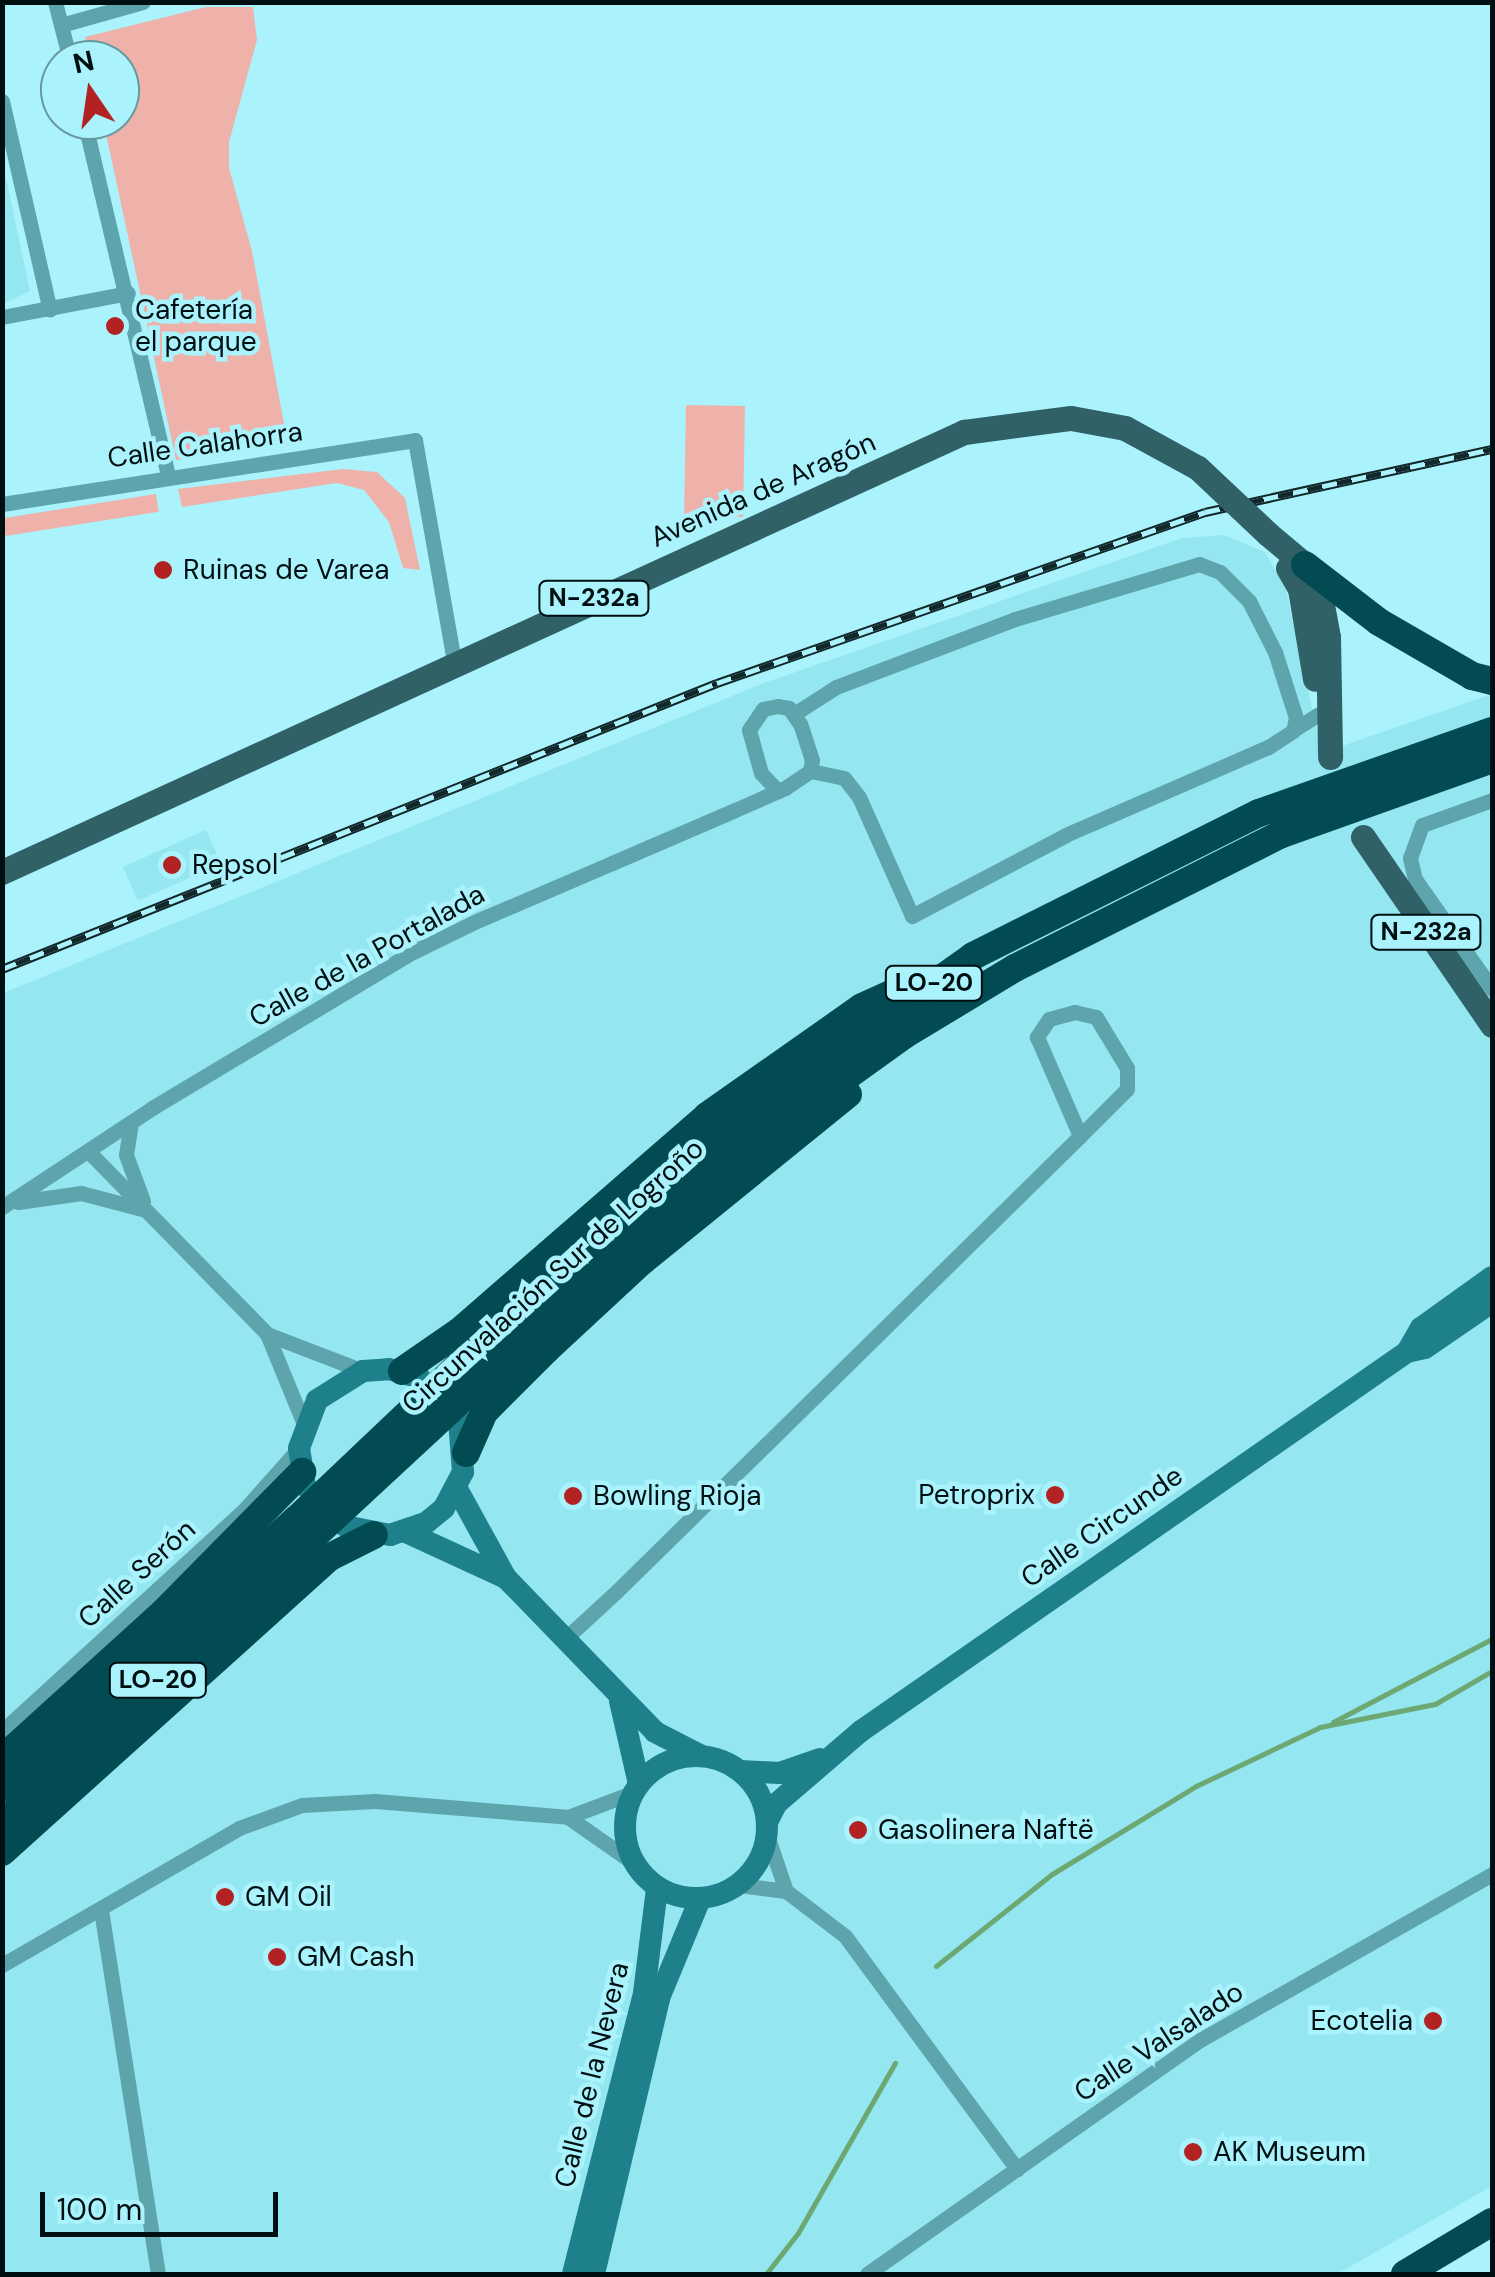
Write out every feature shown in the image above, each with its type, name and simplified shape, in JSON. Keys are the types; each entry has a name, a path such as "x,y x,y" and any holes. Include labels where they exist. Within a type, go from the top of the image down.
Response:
{"highway":[{"path":"1305,565 1378,622 1472,676 1492,680"},
{"name":"Circunvalación Sur de Logroño","path":"2,1824 705,1146 973,956 1259,813 1492,730"},
{"name":"Circunvalación Sur de Logroño","path":"465,1379 652,1223 792,1113 938,1014 1279,835 1492,759"},
{"path":"466,1453 484,1412 642,1261 861,1083 1076,939"},
{"path":"411,1375 639,1170 772,1066 862,1008 973,956"},
{"path":"2,1758 164,1612 302,1469"},
{"name":"Circunvalación Sur de Logroño","path":"2,1788 305,1528"},
{"path":"2,1852 330,1557 374,1535"},
{"path":"1405,2274 1492,2222"}],"main road":[{"name":"Avenida de Aragón","path":"2,872 454,661 964,432 1070,418 1125,428 1198,468 1305,565 1320,594 1328,637 1330,757 1300,589 1268,534"},
{"name":"N-232a","path":"1363,837 1492,1025"},
{"name":"Calle Circunde","path":"767,1829 776,1804 832,1754 1406,1352 1421,1328 1492,1277"},
{"name":"Calle Circunde","path":"1406,1352 1425,1348 1492,1302"},
{"path":"302,1469 304,1424 328,1391 363,1372 411,1375"},
{"path":"345,1526 374,1535 406,1532 436,1515 457,1489 466,1453 459,1420"},
{"path":"457,1489 506,1578 655,1732 740,1771 763,1803 767,1829 762,1854 739,1885 700,1899 656,1888 635,1864 624,1826 636,1788 661,1764 702,1756"},
{"path":"406,1532 506,1578"},
{"path":"617,1693 636,1788"},
{"name":"Calle Circunde","path":"740,1771 780,1774 832,1754"},
{"name":"Calle de la Nevera","path":"574,2274 644,1993 656,1888"},
{"name":"Calle de la Nevera","path":"594,2274 659,1998 700,1899"}],"street":[{"path":"55,2 65,40"},
{"path":"61,25 143,2"},
{"path":"2,101 50,310"},
{"path":"89,140 168,475"},
{"path":"2,318 128,293"},
{"name":"Calle Calahorra","path":"2,504 168,475 415,440 454,661"},
{"path":"778,791 761,773 749,730 763,708 794,714 836,687 1015,619 1199,564 1220,572 1249,602 1275,652 1294,729"},
{"path":"794,714 809,742 810,770 844,778 859,797 912,916 1320,714"},
{"name":"Calle de la Portalada","path":"5,1206 131,1123 414,952 778,791 810,770"},
{"path":"1492,800 1422,824 1410,858 1415,880 1492,990"},
{"path":"566,1638 1080,1136 1128,1089 1127,1068 1096,1017 1075,1012 1049,1019 1037,1037 1080,1136"},
{"path":"131,1123 126,1155 146,1210"},
{"path":"89,1152 267,1334 304,1424"},
{"path":"5,1206 81,1193 146,1210"},
{"path":"267,1334 363,1372"},
{"name":"Calle Serón","path":"2,1731 244,1510 302,1469"},
{"path":"2,1965 239,1828 302,1805 375,1802 568,1818 636,1788"},
{"path":"568,1818 635,1864"},
{"path":"767,1829 786,1891"},
{"name":"Calle Valsalado","path":"867,2274 1200,2040 1492,1874"},
{"path":"739,1885 786,1891 845,1936 874,1970 1017,2169"},
{"path":"101,1910 158,2274"}],"shaded area":[{"path":"206,7 253,7 257,40 229,142 229,168 252,251 288,445 176,460 107,140 140,140 140,40 85,37"},
{"path":"3,165 30,291 2,304"},
{"path":"686,405 745,406 743,517 684,516"},
{"path":"343,469 377,472 405,498 420,570 403,568 389,522 364,490 337,483 182,507 178,489"},
{"path":"156,494 159,512 6,536 3,518"},
{"path":"1224,535 1265,552 1286,590 1322,753 1492,694 1492,2186 1337,2274 3,2274 3,993 764,683 1182,538"},
{"name":"Repsol","path":"206,830 221,864 138,901 123,867"}],"waterway":[{"path":"1333,1722 1492,1639"},
{"path":"936,1966 1052,1874 1196,1786 1320,1727 1435,1704 1492,1671"},
{"path":"766,2274 798,2233 895,2063"}],"railway":[{"path":"2,969 717,683 1205,512 1492,449"}],"place":[{"name":"Cafetería el parque","path":"115,326"},
{"name":"Ruinas de Varea","path":"163,570"},
{"name":"Repsol","path":"172,865"},
{"name":"Petroprix","path":"1055,1495"},
{"name":"Bowling Rioja","path":"573,1496"},
{"name":"Gasolinera Naftë","path":"858,1830"},
{"name":"GM Oil","path":"225,1897"},
{"name":"GM Cash","path":"277,1957"},
{"name":"Ecotelia","path":"1433,2021"},
{"name":"AK Museum","path":"1193,2152"}]}
